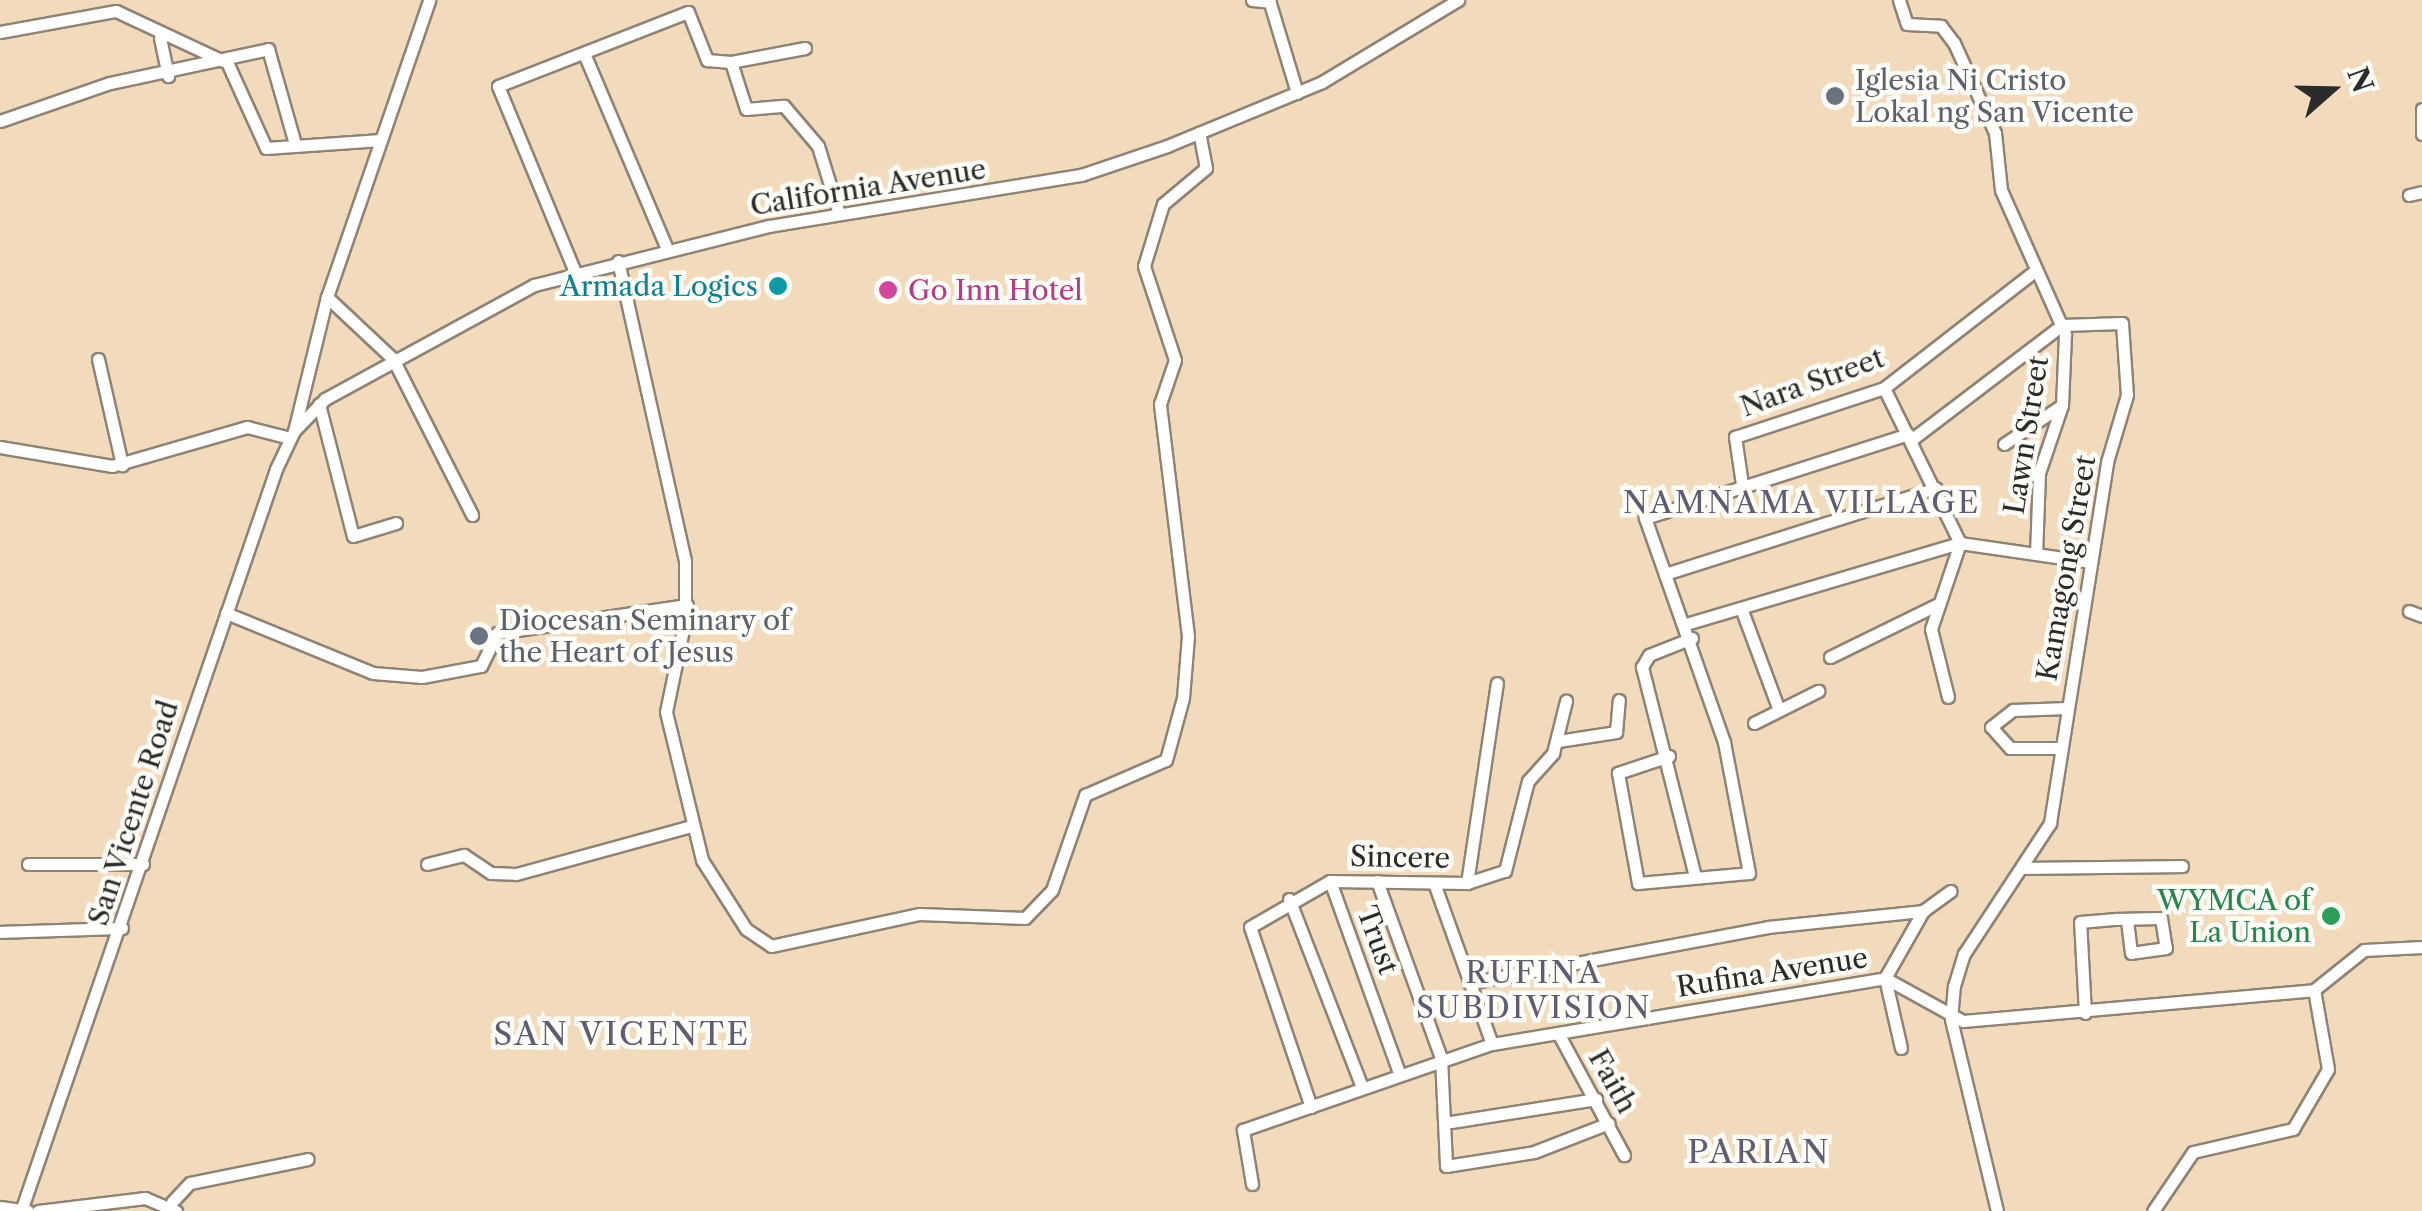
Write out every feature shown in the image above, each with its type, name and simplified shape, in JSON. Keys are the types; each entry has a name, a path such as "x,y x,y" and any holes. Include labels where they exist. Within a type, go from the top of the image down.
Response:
{"street":[{"name":"San Vicente Road","path":"23,1211 226,613 292,434 327,297 429,0"},
{"path":"1252,0 1272,3 1297,93"},
{"name":"California Avenue","path":"292,434 319,404 517,290 667,249 839,214 1082,175 1297,93 1458,0"},
{"path":"1670,756 1618,773 1634,876 1646,886 1695,876 1723,880 1751,868 1692,638 1644,525 1909,437 2062,325 2001,190 1995,133 1954,43 1942,26 1908,24 1899,0"},
{"path":"0,32 116,10 160,38 227,62 261,145 381,140"},
{"path":"575,272 496,90 571,55 586,58 688,12 707,60 731,62 805,48"},
{"path":"160,38 168,76"},
{"path":"0,121 110,83 168,76 272,51 295,144"},
{"path":"586,58 667,249"},
{"path":"731,62 746,109 784,106 818,146 839,214"},
{"path":"2422,110 2422,134"},
{"path":"618,261 686,560 687,604 666,712 691,826 746,929 770,946 934,912 1014,920 1047,898 1085,795 1166,760 1188,662 1160,404 1175,360 1144,266 1163,204 1206,168 1199,133"},
{"name":"Nara Street","path":"1743,492 1735,437 1884,388 2036,270"},
{"path":"327,297 393,359 472,515"},
{"name":"Lawn Street","path":"2036,554 2040,474 2062,405 2062,325"},
{"name":"Kamagong Street","path":"1996,1211 1951,1019 1964,954 2025,868 2050,823 2091,562 2127,395 2124,327 2062,325"},
{"path":"98,359 122,465"},
{"path":"1884,388 1960,543 1938,604 1930,648 1948,697"},
{"path":"319,404 353,536 396,523"},
{"path":"2004,444 2062,405"},
{"path":"0,447 122,465 246,428 292,434"},
{"path":"1665,574 1936,488"},
{"path":"1686,624 1960,543 2091,562"},
{"path":"226,613 373,673 410,677 482,666 497,633 687,604"},
{"path":"1830,657 1938,604"},
{"path":"1741,608 1779,710"},
{"path":"2409,611 2422,616"},
{"path":"1692,638 1642,667 1670,756 1695,876"},
{"path":"1467,883 1496,684"},
{"path":"1754,724 1818,692"},
{"path":"1558,741 1616,732 1619,700"},
{"name":"Sincere","path":"1311,1107 1248,933 1289,900 1330,881 1467,883 1512,864 1528,780 1558,741 1566,701"},
{"path":"2062,748 2010,748 1993,740 1990,727 2014,710 2067,708"},
{"path":"427,864 464,854 491,874 516,874 691,826"},
{"path":"28,864 143,864"},
{"path":"2025,868 2182,866"},
{"name":"Trust","path":"1330,881 1399,1073"},
{"path":"1377,881 1441,1058 1450,1122 1450,1166 1534,1152 1609,1123"},
{"path":"1434,883 1492,1044"},
{"path":"1901,1048 1884,978 1923,911 1951,892"},
{"path":"1289,900 1362,1086"},
{"path":"1469,983 1768,927 1923,911"},
{"path":"2085,1014 2078,926 2127,919"},
{"path":"0,932 122,928"},
{"path":"1951,1019 2085,1014 2314,990 2364,950 2422,948"},
{"name":"Rufina Avenue","path":"1252,1184 1243,1130 1441,1058 1492,1044 1884,978 1951,1019"},
{"path":"2153,1211 2193,1152 2292,1130 2328,1069 2314,990"},
{"name":"Faith","path":"1558,1033 1624,1154"},
{"path":"1450,1122 1596,1099"},
{"path":"38,1211 174,1207 190,1183 308,1159"},
{"path":"0,1207 23,1211"}],"place":[{"name":"Iglesia Ni Cristo Lokal ng San Vicente","path":"1835,96"},
{"name":"Armada Logics","path":"778,286"},
{"name":"Go Inn Hotel","path":"888,290"},
{"name":"Diocesan Seminary of the Heart of Jesus","path":"479,636"},
{"name":"WYMCA of La Union","path":"2331,916"}],"district":[{"name":"NAMNAMA VILLAGE","path":"1802,503"},
{"name":"RUFINA SUBDIVISION","path":"1534,990"},
{"name":"SAN VICENTE","path":"622,1034"},
{"name":"PARIAN","path":"1759,1152"}]}
